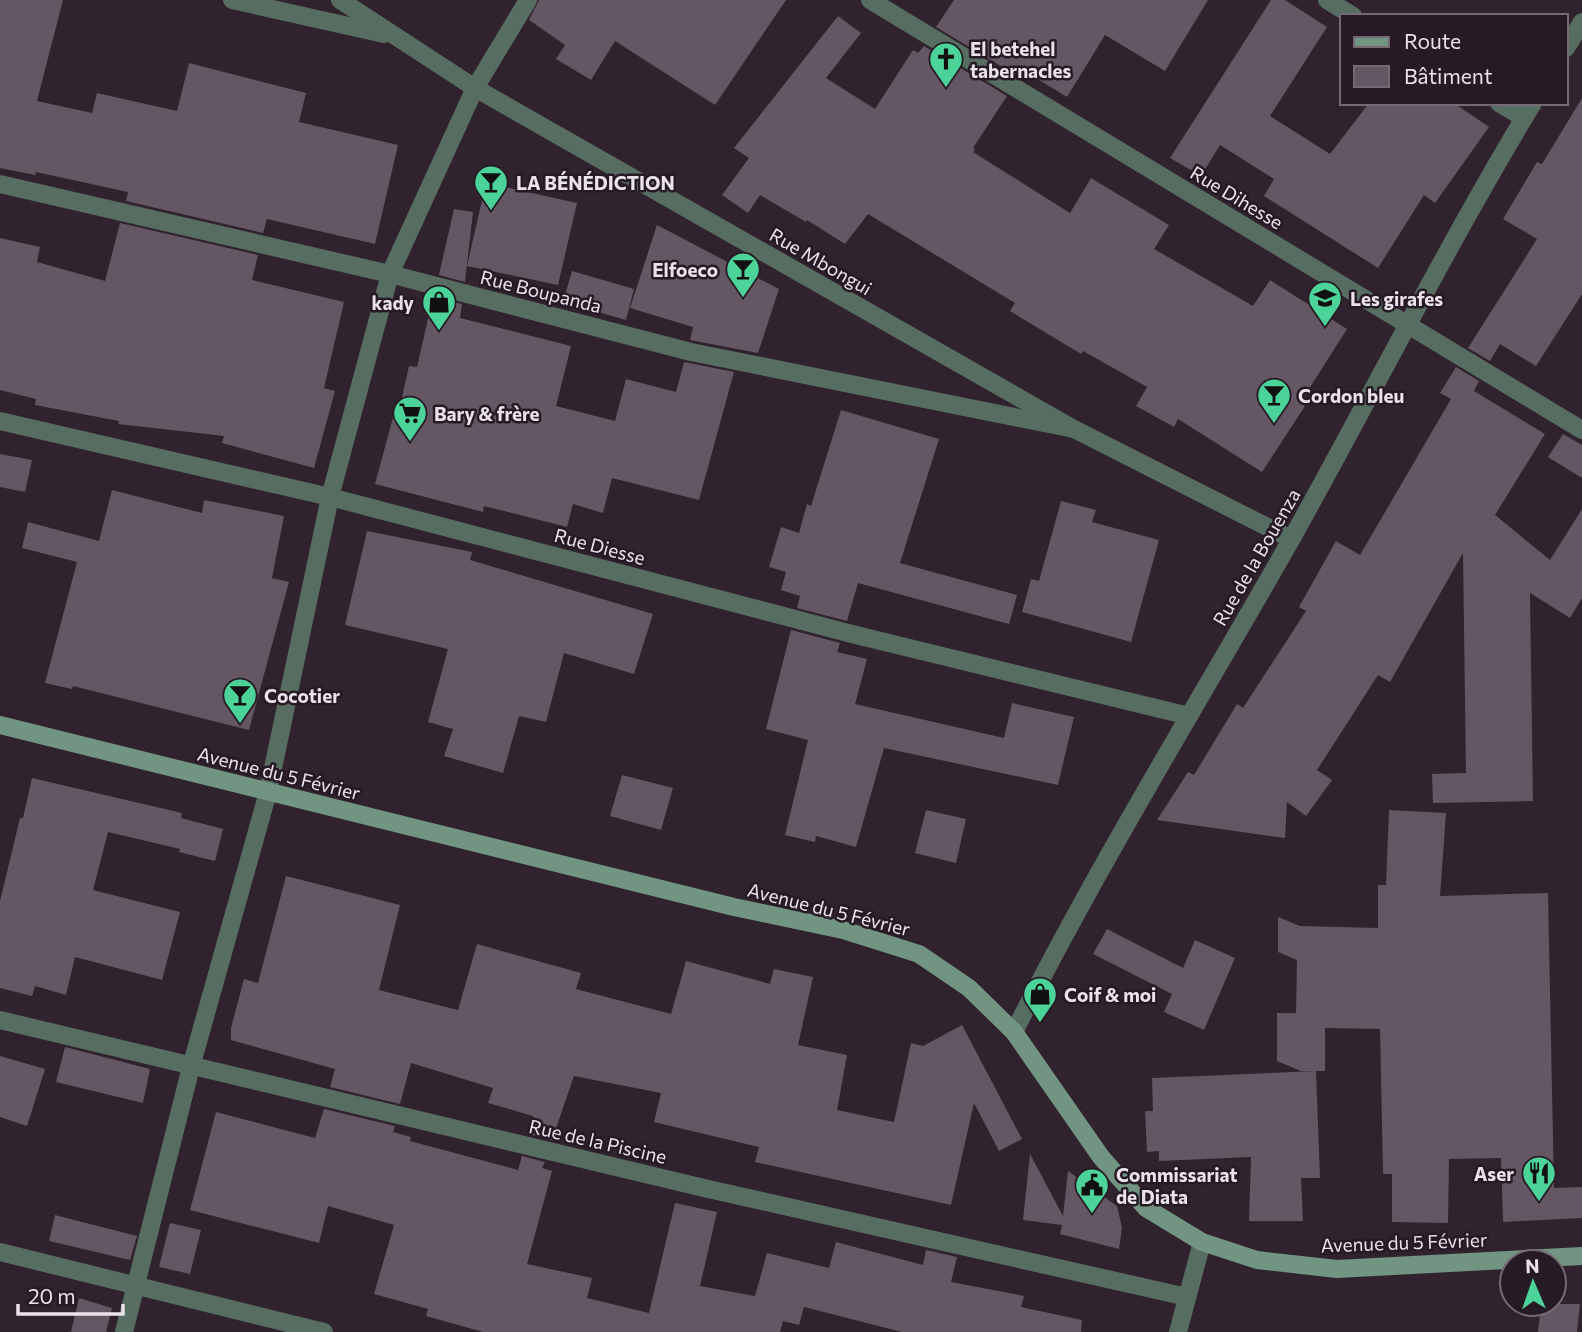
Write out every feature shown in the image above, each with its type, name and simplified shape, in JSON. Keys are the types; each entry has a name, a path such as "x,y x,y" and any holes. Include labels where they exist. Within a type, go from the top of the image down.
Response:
{"street":[{"path":"232,0 398,37"},
{"name":"Rue Mbongui","path":"340,0 475,88 1074,429 1291,539"},
{"path":"124,1332 191,1067 268,792 330,497 390,274 475,88 528,0"},
{"name":"Rue Dihesse","path":"870,0 1582,430"},
{"path":"1327,0 1350,14"},
{"path":"1568,45 1582,22"},
{"path":"1506,105 1529,111"},
{"name":"Rue de la Bouenza","path":"1014,1032 1189,716 1291,539 1407,324 1529,111"},
{"name":"Rue Boupanda","path":"0,184 390,274 691,352 1074,429"},
{"name":"Rue Diesse","path":"0,421 330,497 852,634 1189,716"},
{"name":"Avenue du 5 Février","path":"0,724 721,903 843,930 919,954 969,988 1014,1032 1101,1157 1146,1208 1202,1242 1257,1260 1338,1269 1582,1256"},
{"name":"Rue de la Piscine","path":"0,1020 717,1191 1187,1297"},
{"path":"1178,1332 1202,1242"},
{"path":"0,1252 324,1332"}],"building":[{"path":"0,0 63,0 37,101 92,113 97,93 177,111 189,63 306,93 299,122 398,145 375,244 267,219 263,233 126,201 128,192 36,172 35,175 0,168"},
{"path":"539,0 786,0 715,105 615,41 591,80 556,59 565,45 529,20"},
{"path":"954,0 1208,0 1165,71 1105,35 1067,97 1023,70 1019,77 936,27"},
{"path":"1271,0 1285,0 1327,27 1270,116 1330,154 1367,105 1457,105 1489,127 1435,203 1424,195 1378,268 1264,196 1274,179 1220,145 1201,176 1170,158"},
{"path":"838,16 861,33 826,78 875,109 913,50 918,53 924,46 1007,96 973,152 1070,213 1091,178 1169,225 1154,249 1253,306 1270,280 1347,329 1300,403 1305,406 1262,472 1178,419 1174,427 1136,406 1147,387 1083,351 1081,354 1010,311 1015,303 868,214 845,244 760,195 748,213 722,195 749,158 734,148"},
{"path":"1582,98 1582,294 1536,366 1500,344 1490,361 1468,348 1537,239 1503,219 1537,162 1542,164"},
{"path":"486,183 577,203 558,285 467,266"},
{"path":"454,209 473,212 465,282 439,275"},
{"path":"120,223 258,255 252,280 344,302 324,388 335,391 314,468 222,443 224,436 118,424 119,421 35,405 36,399 0,390 0,238 40,247 37,262 105,281"},
{"path":"657,225 779,289 758,353 690,340 693,327 630,308"},
{"path":"572,271 634,289 626,320 563,302"},
{"path":"433,297 462,304 460,318 571,346 556,406 615,421 626,379 676,392 684,362 734,372 699,500 612,478 603,513 573,504 567,527 484,506 483,512 375,484 394,414 398,415 409,366 417,367"},
{"path":"1456,367 1479,381 1474,391 1545,434 1495,515 1550,560 1582,509 1582,598 1570,618 1530,593 1533,801 1433,803 1432,774 1466,773 1463,553 1390,682 1378,675 1317,770 1332,780 1306,816 1287,802 1285,838 1157,820 1188,772 1194,775 1237,704 1243,708 1306,611 1299,607 1336,541 1360,555 1451,399 1440,393"},
{"path":"841,410 939,439 900,563 1017,595 1009,624 858,583 847,621 797,608 800,596 781,590 786,572 769,567 781,527 799,533 807,504 811,506"},
{"path":"1563,434 1582,445 1582,478 1548,457"},
{"path":"0,454 32,460 25,492 0,487"},
{"path":"112,490 202,513 204,500 284,516 272,578 289,582 249,730 73,686 72,689 45,683 77,562 22,548 28,522 99,541"},
{"path":"1061,501 1096,510 1092,522 1159,540 1131,642 1022,612 1031,579 1039,581"},
{"path":"367,531 472,552 470,560 653,614 634,674 564,653 546,722 519,716 503,773 444,756 453,729 428,722 448,649 345,625"},
{"path":"791,630 840,643 837,652 867,659 855,704 1004,738 1012,703 1074,717 1058,785 884,748 856,847 816,836 815,842 785,835 808,740 766,729"},
{"path":"622,775 673,788 661,830 610,816"},
{"path":"32,778 182,813 181,818 223,829 215,861 179,852 180,849 108,832 93,890 180,912 162,980 75,957 66,995 35,986 32,996 0,988 0,901"},
{"path":"926,810 966,819 956,863 915,853"},
{"path":"1389,810 1446,813 1440,896 1548,893 1554,1188 1582,1187 1582,1218 1503,1222 1501,1158 1449,1159 1448,1223 1392,1222 1392,1174 1383,1174 1380,1029 1325,1028 1325,1071 1301,1071 1277,1061 1277,1013 1296,1013 1297,960 1278,952 1278,917 1300,926 1378,928 1378,885 1386,885"},
{"path":"286,876 400,905 379,990 458,1010 477,944 581,973 576,989 671,1014 686,961 770,984 774,969 813,977 798,1045 847,1055 837,1110 894,1122 911,1043 923,1046 962,1025 1022,1139 999,1151 974,1103 951,1205 755,1162 759,1147 654,1122 661,1093 574,1076 552,1140 528,1134 533,1116 488,1103 493,1088 411,1063 400,1104 330,1087 335,1069 231,1040 231,1028 244,979 258,983"},
{"path":"1107,929 1183,968 1195,940 1235,958 1204,1030 1164,1012 1172,994 1093,954"},
{"path":"65,1047 150,1069 143,1103 56,1082"},
{"path":"0,1056 45,1069 27,1126 0,1117"},
{"path":"1316,1071 1320,1178 1301,1178 1303,1221 1249,1221 1251,1157 1159,1161 1159,1151 1147,1152 1145,1111 1153,1111 1152,1078"},
{"path":"324,1109 395,1126 393,1132 411,1137 410,1141 518,1170 522,1156 545,1162 542,1168 552,1171 527,1264 592,1278 587,1298 649,1313 675,1203 717,1212 700,1286 755,1296 767,1253 829,1268 836,1242 923,1265 926,1250 957,1257 951,1282 1024,1296 1021,1307 1082,1320 1081,1332 902,1332 804,1307 799,1325 783,1321 780,1332 483,1332 426,1316 428,1309 374,1294 394,1225 328,1206 319,1243 190,1210 216,1112 315,1138"},
{"path":"1030,1154 1063,1216 1068,1171 1117,1206 1122,1228 1119,1249 1060,1234 1062,1225 1023,1220"},
{"path":"55,1215 137,1236 130,1260 49,1241"},
{"path":"170,1223 201,1230 190,1274 159,1267"},
{"path":"79,1298 112,1308 106,1332 71,1332"},
{"path":"1568,1304 1580,1304 1577,1332 1538,1332 1540,1318 1568,1318"}],"place":[{"name":"El betehel tabernacles","path":"946,89"},
{"name":"LA BÉNÉDICTION","path":"491,212"},
{"name":"Elfoeco","path":"743,299"},
{"name":"Les girafes","path":"1325,328"},
{"name":"kady","path":"439,332"},
{"name":"Cordon bleu","path":"1274,425"},
{"name":"Bary & frère","path":"410,443"},
{"name":"Cocotier","path":"240,725"},
{"name":"Coif & moi","path":"1040,1024"},
{"name":"Aser","path":"1539,1203"},
{"name":"Commissariat de Diata","path":"1092,1215"}]}
